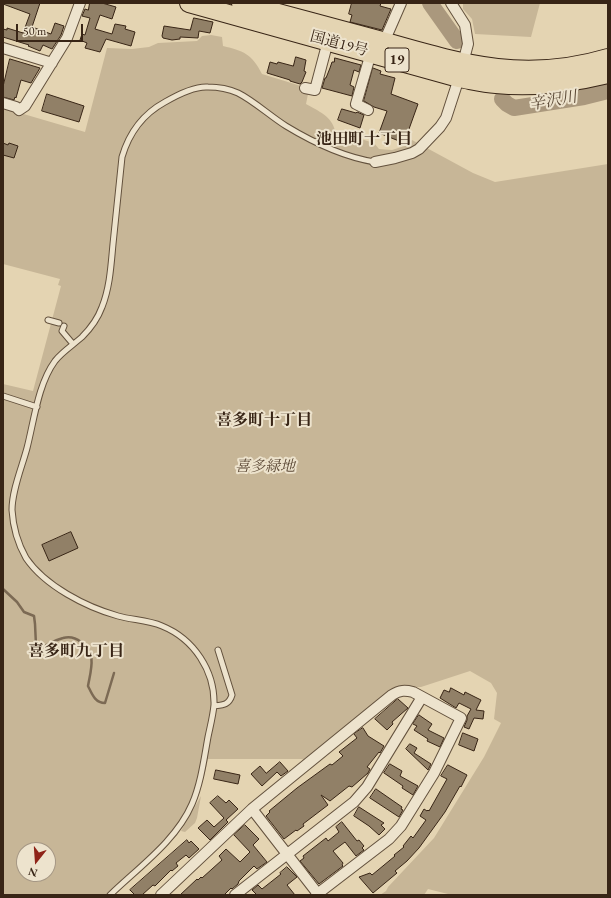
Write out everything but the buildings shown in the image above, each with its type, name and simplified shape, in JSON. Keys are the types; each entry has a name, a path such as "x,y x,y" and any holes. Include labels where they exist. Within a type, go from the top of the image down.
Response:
{"highway":[{"name":"国道19号","path":"189,3 328,41 420,53 496,84 537,85 579,81 608,74"},
{"name":"国道19号","path":"241,3 378,47"},
{"name":"国道19号","path":"461,71 571,68 608,58"}],"street":[{"path":"3,103 16,107 19,110 25,106 67,38 80,3"},
{"path":"368,110 356,104 378,47 401,3"},
{"path":"375,162 412,153 425,144 440,128 446,118 468,44 464,25 450,3"},
{"path":"306,88 315,90 328,41"},
{"path":"3,48 52,63"},
{"path":"161,895 252,809 398,691 406,690 413,692 461,718 434,774 401,826 389,839 317,894 252,809"},
{"path":"235,895 354,802 361,794 422,697"}],"lane":[{"path":"110,895 169,839 192,803 198,785 214,706 212,685 202,660 193,648 176,633 161,626 100,610 79,600 48,581 34,568 26,557 17,535 12,508 16,485 46,377 55,361 83,336 96,320 105,300 108,290 122,157 130,136 138,123 155,107 192,90 206,86 222,88 238,93 286,126 323,146 360,160 375,162"},
{"path":"48,320 61,324 62,331 73,344"},
{"path":"3,396 37,407"},
{"path":"214,706 228,703 232,695 218,650"}],"green space":[{"path":"463,3 540,3 531,37 475,34 472,19 463,9"},
{"name":"喜多緑地","path":"211,35 222,37 223,46 247,54 255,62 262,74 301,86 300,92 308,94 306,104 328,118 331,121 335,131 374,143 379,149 392,150 408,145 412,140 473,173 495,182 608,164 608,895 452,895 428,889 424,895 380,895 386,891 388,887 434,838 484,757 501,723 494,719 497,693 491,683 470,671 421,687 412,687 305,761 302,759 208,759 199,794 183,825 169,844 114,895 3,895 3,384 33,391 61,286 58,285 60,279 3,264 3,108 85,132 107,48 132,49 149,47 158,43 197,41 202,36"},
{"path":"201,796 195,823 185,832 181,831"}],"waterway":[{"name":"辛沢川","path":"430,3 457,41"},
{"name":"辛沢川","path":"502,99 514,108 584,97 608,91"},
{"path":"3,589 17,602 24,612 34,616 36,645 40,648 57,640 68,637 77,639 86,646 92,662 88,686 96,700 105,703 114,673"}],"district":[{"name":"池田町十丁目","path":"364,140"},
{"name":"喜多町十丁目","path":"264,421"},
{"name":"喜多町九丁目","path":"76,652"}]}
